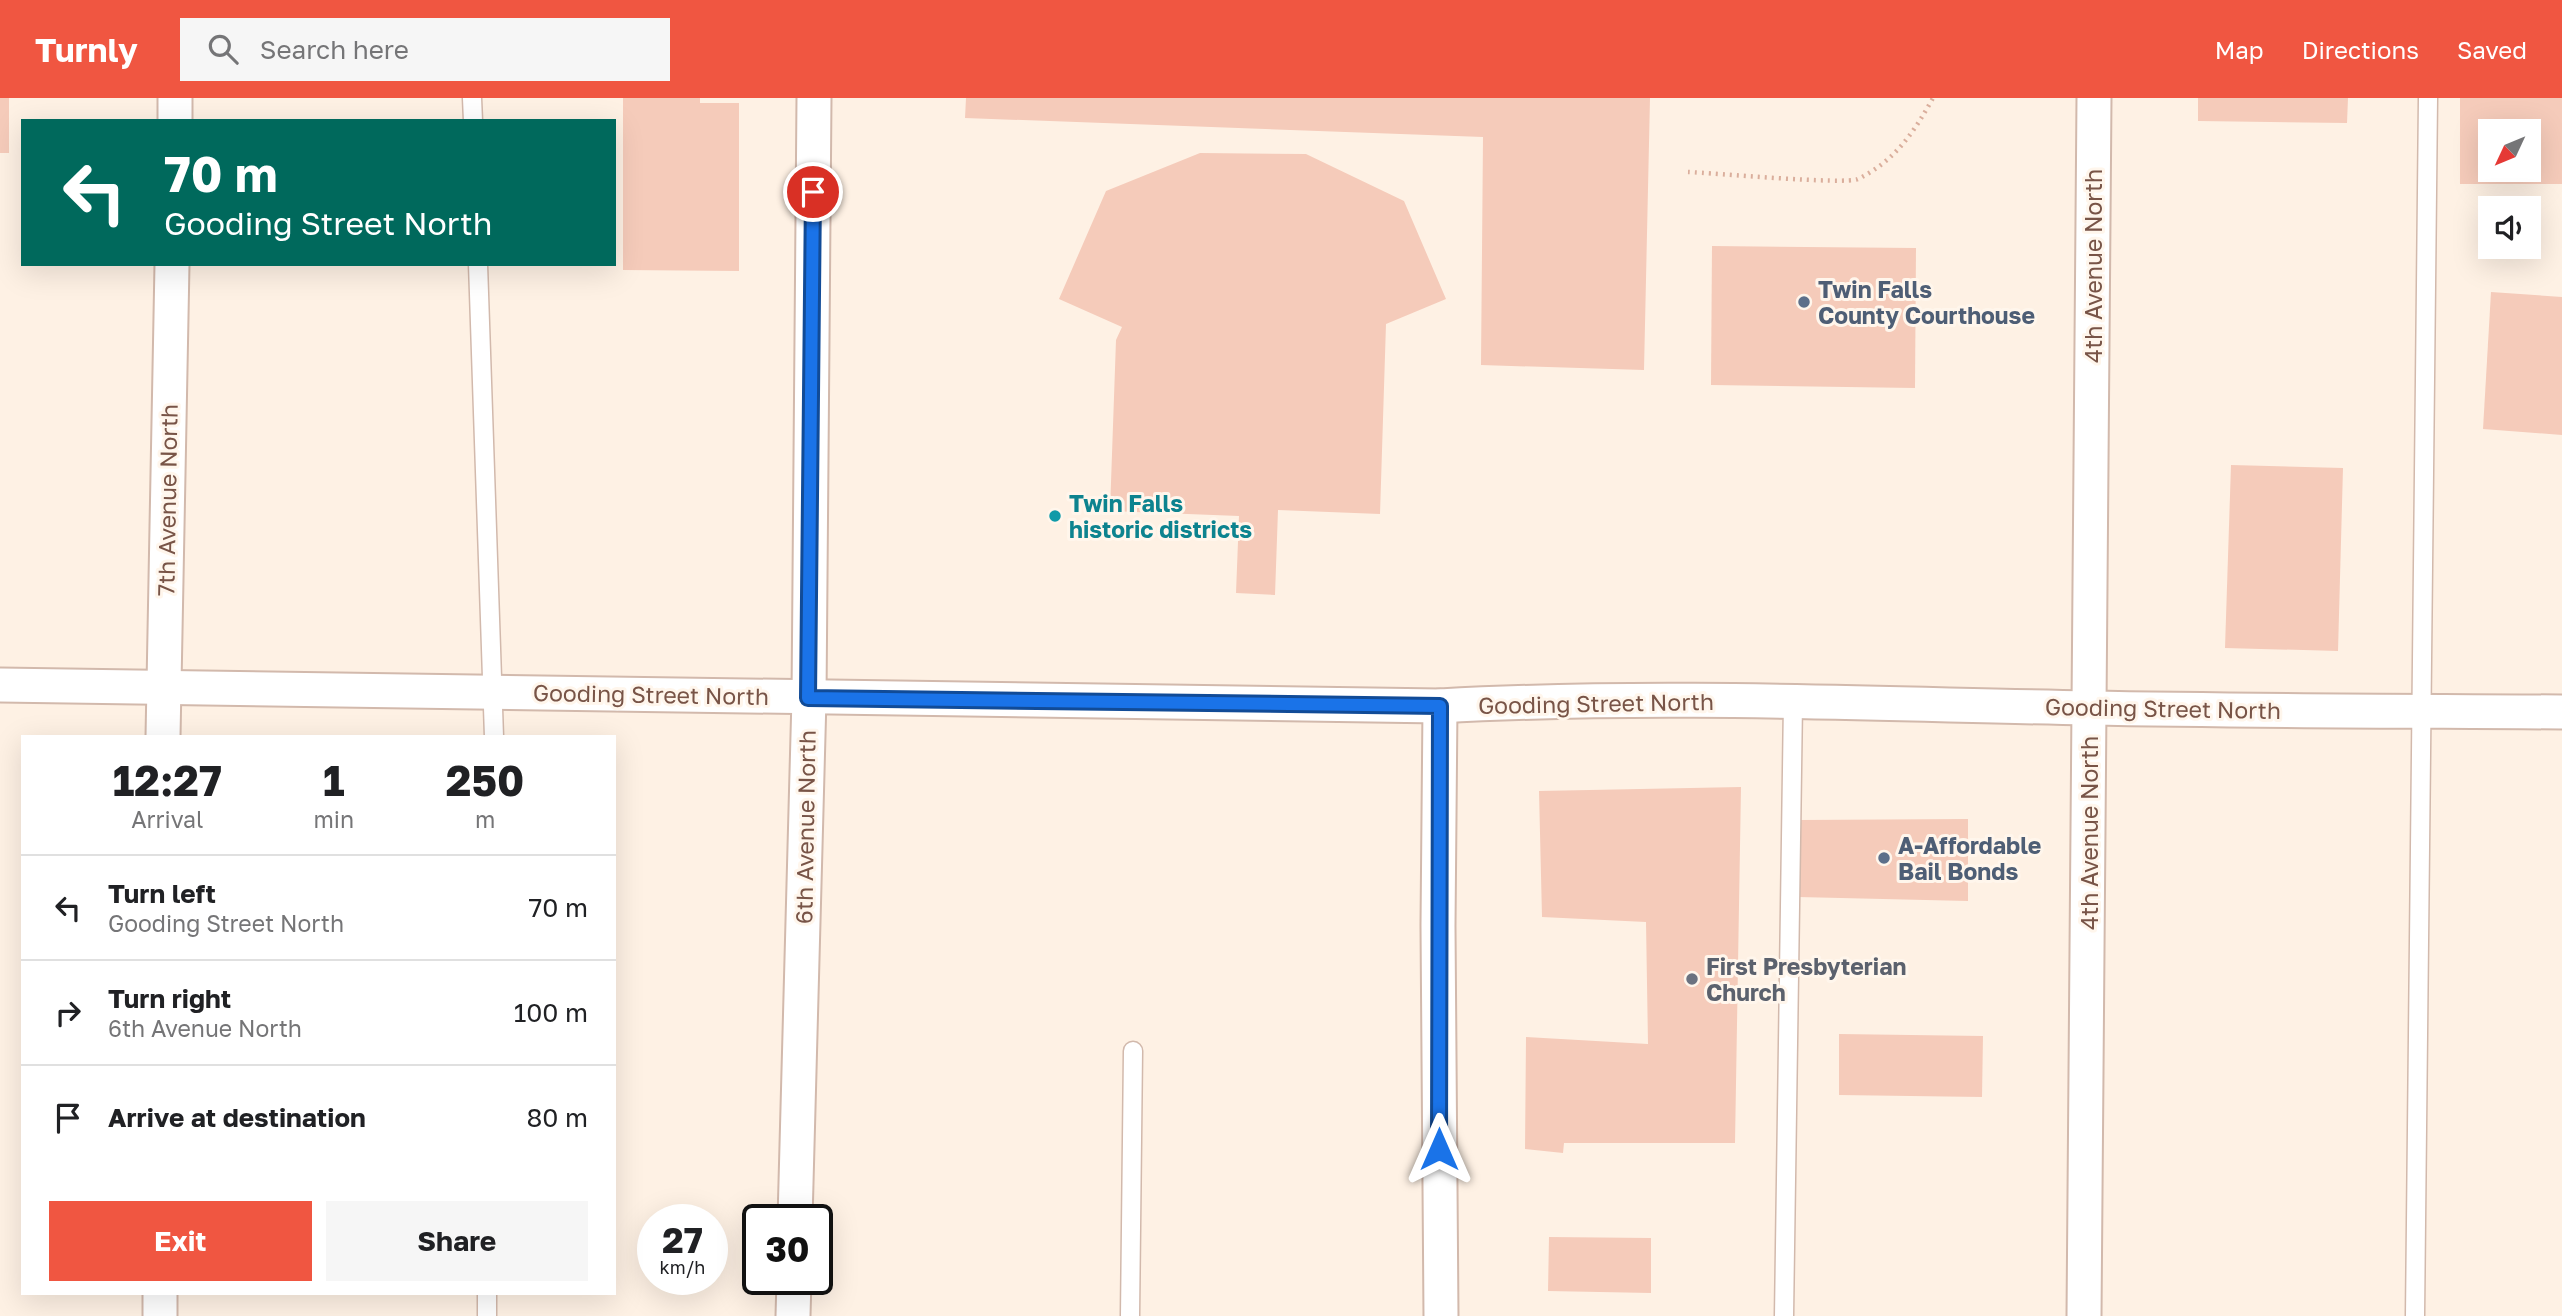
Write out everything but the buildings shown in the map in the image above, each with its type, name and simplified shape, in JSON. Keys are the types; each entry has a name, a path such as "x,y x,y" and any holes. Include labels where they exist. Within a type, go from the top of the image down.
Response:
{"street":[{"path":"175,98 175,119"},
{"name":"6th Avenue North","path":"795,1204 808,698 814,98"},
{"name":"4th Avenue North","path":"2084,1316 2094,98"},
{"name":"7th Avenue North","path":"163,735 172,266"},
{"name":"Gooding Street North","path":"0,685 1440,706 1519,701 1793,702 2090,708 2562,712"},
{"path":"1440,706 1438,926 1441,1316"},
{"path":"160,1295 160,1316"},
{"path":"793,1316 794,1295"}],"lane":[{"path":"472,98 473,119"},
{"path":"2415,1316 2428,98"},
{"path":"478,266 494,735"},
{"path":"1784,1316 1793,702"},
{"path":"1130,1316 1133,1051"},
{"path":"487,1295 487,1316"}],"path":[{"path":"1688,172 1856,180 1892,158 1914,132 1933,98"}],"place":[{"name":"Twin Falls County Courthouse","path":"1804,302"},
{"name":"Twin Falls historic districts","path":"1055,516"},
{"name":"A-Affordable Bail Bonds","path":"1884,858"},
{"name":"First Presbyterian Church","path":"1692,979"}],"route":[{"path":"813,192 808,698 1440,706 1439,1149"}]}
